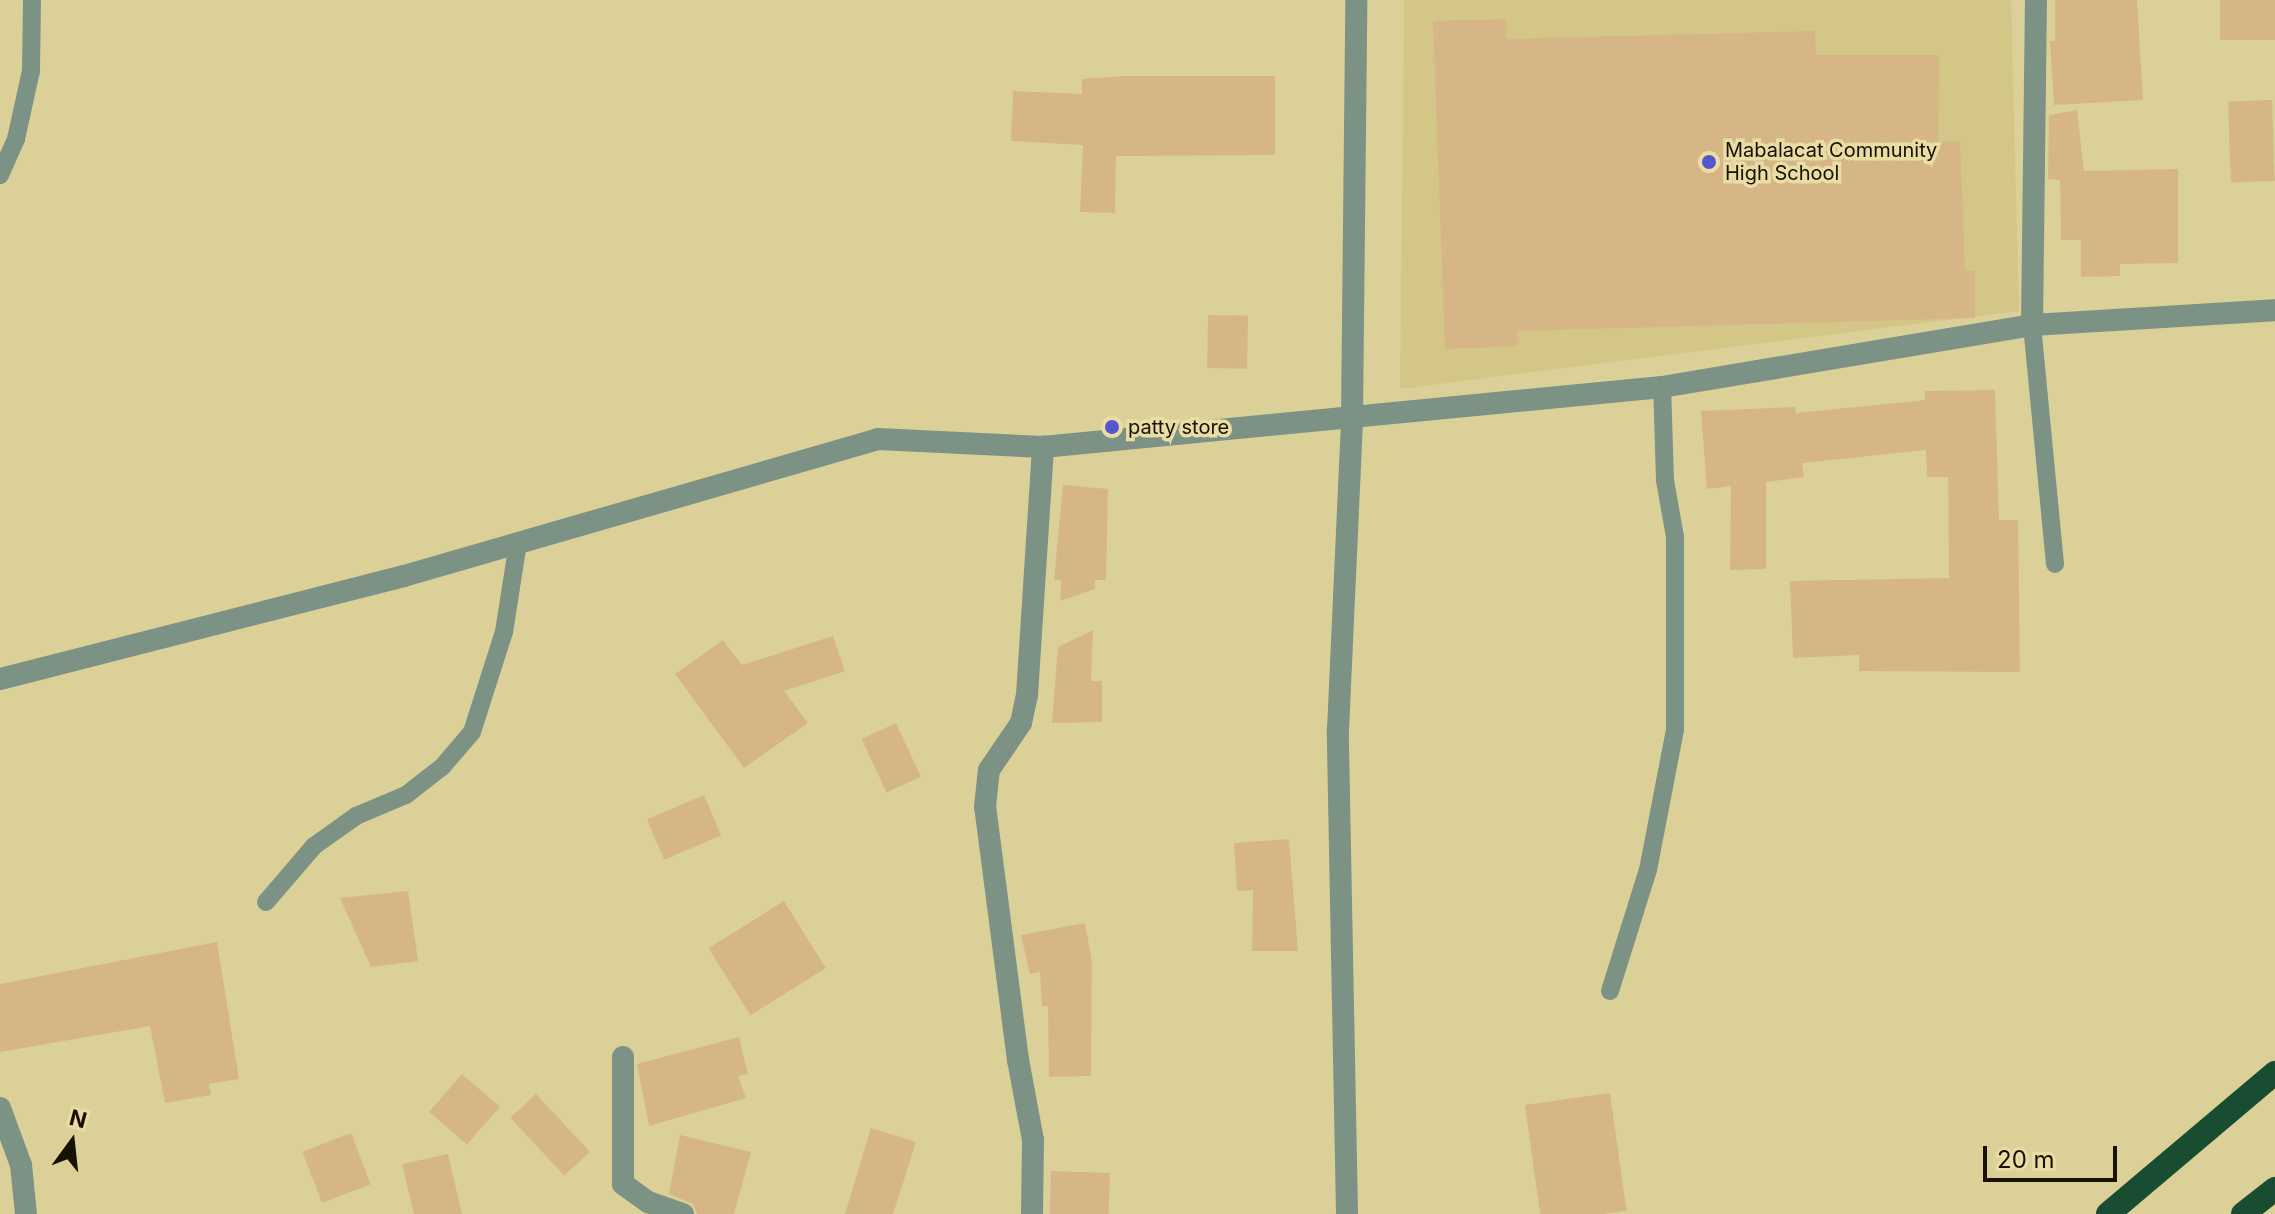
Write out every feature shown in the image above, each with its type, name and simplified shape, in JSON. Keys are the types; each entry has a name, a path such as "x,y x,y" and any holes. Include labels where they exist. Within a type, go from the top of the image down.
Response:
{"highway":[{"path":"2108,1214 2275,1073"},
{"path":"2243,1214 2275,1189"}],"street":[{"path":"1347,1214 1338,730 1352,416 1356,0"},
{"path":"2032,325 2036,0"},
{"path":"0,679 518,543 878,439 1043,447 1662,387 2032,325 2275,310"},
{"path":"1032,1214 1033,1140 1018,1060 985,807 989,770 1021,723 1027,695 1043,447"},
{"path":"623,1057 623,1184 648,1202 683,1214"},
{"path":"0,1108 21,1165 26,1214"}],"lane":[{"path":"0,175 16,139 31,71 32,0"},
{"path":"2032,325 2055,564"},
{"path":"1610,991 1648,870 1675,730 1675,537 1665,480 1662,387"},
{"path":"266,902 314,846 356,816 406,795 442,767 472,732 504,632 518,543"}],"shaded area":[{"name":"Mabalacat Community High School","path":"1404,0 2011,0 2019,311 1400,389"}],"building":[{"path":"2055,0 2137,0 2143,100 2054,105 2050,41 2055,41"},
{"path":"2220,0 2275,0 2275,40 2220,40"},
{"name":"Mabalacat Community High School","path":"1506,19 1507,39 1815,31 1816,55 1939,55 1938,142 1960,141 1965,271 1975,270 1975,318 1517,331 1518,346 1445,349 1433,21"},
{"path":"1275,76 1275,155 1116,156 1115,213 1080,212 1083,145 1011,141 1013,91 1082,94 1082,79"},
{"path":"2272,100 2275,181 2231,182 2228,102"},
{"path":"2077,110 2084,171 2178,169 2178,263 2120,264 2120,276 2081,277 2081,240 2061,240 2060,180 2048,179 2049,115"},
{"path":"1208,315 1248,316 1247,369 1207,368"},
{"path":"1995,390 1999,520 2018,520 2020,672 1859,671 1859,655 1793,658 1790,581 1949,578 1948,477 1927,477 1926,450 1802,463 1804,477 1766,482 1766,569 1730,570 1731,486 1707,489 1701,411 1795,407 1796,413 1925,400 1925,391"},
{"path":"1063,485 1108,489 1106,580 1095,580 1095,589 1060,601 1061,580 1054,580"},
{"path":"1093,630 1091,681 1102,681 1102,722 1052,723 1058,647"},
{"path":"833,636 845,671 784,691 808,723 744,768 675,674 723,640 742,665"},
{"path":"896,723 921,776 886,793 862,739"},
{"path":"704,795 721,836 664,860 647,819"},
{"path":"1289,839 1298,951 1252,951 1253,890 1237,891 1234,843"},
{"path":"408,891 418,961 371,967 340,898"},
{"path":"784,901 826,968 750,1015 709,948"},
{"path":"1085,923 1092,962 1091,1076 1049,1077 1048,1006 1042,1006 1040,972 1030,974 1021,935"},
{"path":"217,942 239,1079 209,1084 211,1095 165,1103 150,1026 0,1052 0,984"},
{"path":"739,1037 748,1074 738,1076 746,1098 649,1126 637,1064"},
{"path":"462,1074 500,1107 467,1145 429,1112"},
{"path":"1610,1093 1627,1211 1540,1214 1525,1105"},
{"path":"536,1094 590,1152 564,1176 510,1118"},
{"path":"871,1128 916,1142 893,1214 845,1214"},
{"path":"351,1133 371,1184 322,1203 302,1152"},
{"path":"680,1135 751,1152 734,1214 697,1214 693,1204 669,1194"},
{"path":"448,1154 462,1214 414,1214 402,1164"},
{"path":"1051,1171 1110,1173 1109,1214 1049,1214"}],"place":[{"name":"Mabalacat Community High School","path":"1709,162"},
{"name":"patty store","path":"1112,427"}]}
